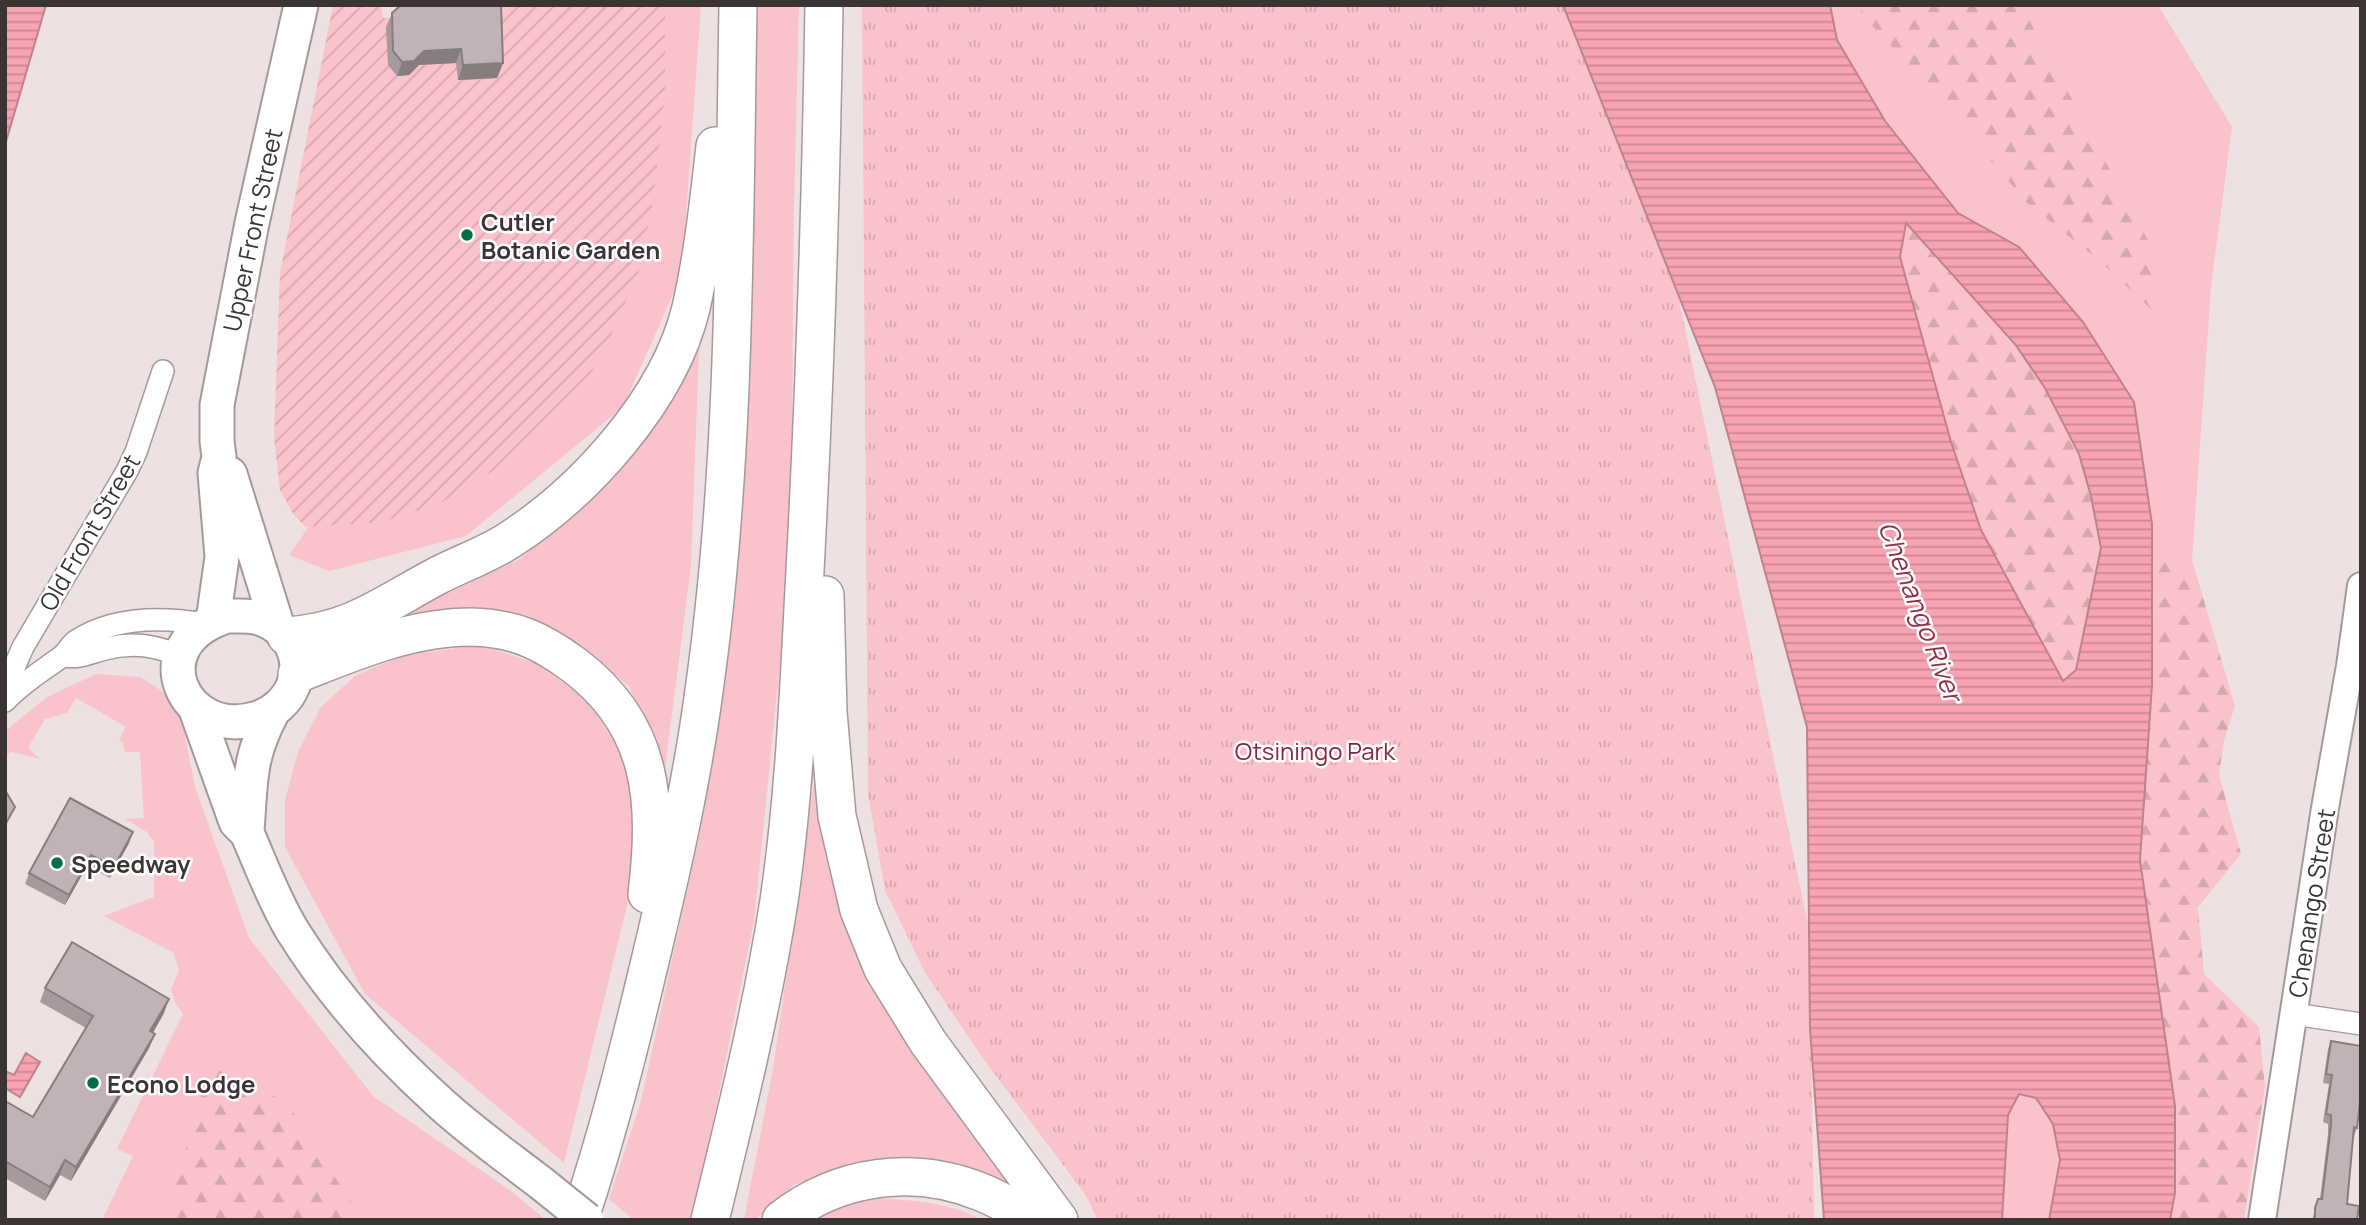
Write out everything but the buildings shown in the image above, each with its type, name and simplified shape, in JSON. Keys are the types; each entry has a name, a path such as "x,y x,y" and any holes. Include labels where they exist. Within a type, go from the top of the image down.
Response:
{"highway":[{"path":"282,632 312,634 359,620 507,541 544,515 611,454 650,401 671,361 690,310 711,178 725,5"},
{"path":"579,1220 636,1018 681,829 707,663 724,489 732,352 738,5"},
{"path":"710,1220 749,1064 779,903 788,831 814,405 824,5"},
{"path":"814,405 830,738 837,816 859,910 883,969 928,1042 1059,1220"},
{"path":"297,674 396,638 469,627 497,629 547,645 592,678 617,705 635,737 646,770 652,816 651,858 636,1018"},
{"path":"781,1220 818,1195 849,1184 882,1177 912,1176 939,1179 968,1187 995,1198 1028,1220"}],"main road":[{"name":"Upper Front Street","path":"208,623 222,557 215,473 219,457 216,422 220,385 252,223 301,5"},
{"name":"Upper Front Street","path":"219,457 229,468 282,632 293,648 297,674"},
{"path":"282,632 265,621 247,615 228,616 208,623 189,639 180,656 180,682 195,707 236,822 247,833 291,928 335,990 369,1031 438,1102 587,1220"},
{"path":"247,833 252,763 260,735 273,711 289,695 297,674"},
{"path":"195,707 214,718 233,722 252,720 273,711"}],"street":[{"name":"Old Front Street","path":"5,688 23,647 127,471 163,371"},
{"name":"Chenango Street","path":"2262,1220 2361,586"},
{"name":"Old Front Street","path":"5,701 62,656 75,642 120,625 158,620 208,623"},
{"path":"62,656 81,658 108,648 133,645 156,647 180,656"},
{"path":"2294,1014 2361,1024"}],"green space":[{"name":"Cutler Botanic Garden","path":"333,5 381,5 383,18 398,18 475,5 665,5 665,92 654,196 638,274 606,346 575,401 522,453 439,504 381,522 306,527 294,515 280,490 274,437 280,273"},
{"path":"644,5 701,5 682,274 623,407 466,536 329,571 289,555 315,518"},
{"path":"755,5 799,5 791,554 754,921 693,1220 634,1220 609,1199 641,1101 701,828 731,618"},
{"name":"Otsiningo Park","path":"862,5 1576,5 1677,290 1809,930 1814,1220 1098,1220 1085,1194 982,1057 924,971 885,890 868,794"},
{"path":"1830,5 2158,5 2232,127 2211,287 2192,560 2152,564 2152,524 2134,402 2083,322 2019,247 1958,213 1885,121 1837,40"},
{"path":"1860,5 2021,5 2163,268 2153,311 2100,261 2028,204 1911,67 1862,15"},
{"path":"1906,222 2015,344 2045,388 2079,454 2091,496 2101,548 2076,670 2063,681 1981,530 1951,442 1900,257"},
{"path":"700,322 691,565 664,776 629,686 555,628 492,611 406,613 520,559 603,486"},
{"path":"2192,560 2235,706 2224,740 2219,775 2241,854 2198,907 2204,974 2259,1027 2265,1087 2244,1220 2170,1220 2175,1193 2175,1106 2140,860 2152,685 2152,564"},
{"path":"480,645 535,663 582,695 615,736 636,793 634,877 564,1163 365,994 285,847 285,800 298,752 321,707 355,676 400,656"},
{"path":"96,674 140,677 162,691 181,715 195,787 249,938 373,1096 511,1191 546,1220 102,1220 133,1156 117,1149 183,1014 171,989 179,971 174,953 104,916 154,897 154,842 147,832 125,819 144,818 140,752 125,752 123,743 119,740 126,727 76,698 67,713 45,719 28,748 40,759 12,752 5,755 5,731 47,697"},
{"path":"817,761 846,924 1032,1206 881,1163 795,1184 755,1220 744,1220 773,1069"},
{"path":"210,1066 286,1102 363,1220 155,1220 171,1199"},
{"path":"2019,1094 2036,1098 2053,1124 2060,1160 2049,1220 2002,1220 2008,1114"},
{"path":"865,1198 910,1200 940,1205 982,1220 821,1220 830,1207"}],"water":[{"path":"5,5 46,5 5,145"},
{"name":"Chenango River","path":"1563,5 1830,5 1837,40 1885,121 1958,213 2019,247 2083,322 2134,402 2152,524 2152,685 2140,860 2175,1106 2175,1193 2170,1220 2049,1220 2060,1160 2053,1124 2036,1098 2019,1094 2008,1115 2002,1220 1824,1220 1810,1029 1807,727 1715,387","holes":["1906,223 2015,344 2045,388 2079,454 2091,496 2101,548 2076,670 2063,681 1981,530 1951,442 1900,257"]},
{"path":"26,1053 40,1062 20,1097 5,1088 5,1071 14,1075"}],"place":[{"name":"Cutler Botanic Garden","path":"467,235"},
{"name":"Speedway","path":"57,863"},
{"name":"Econo Lodge","path":"93,1083"}]}
